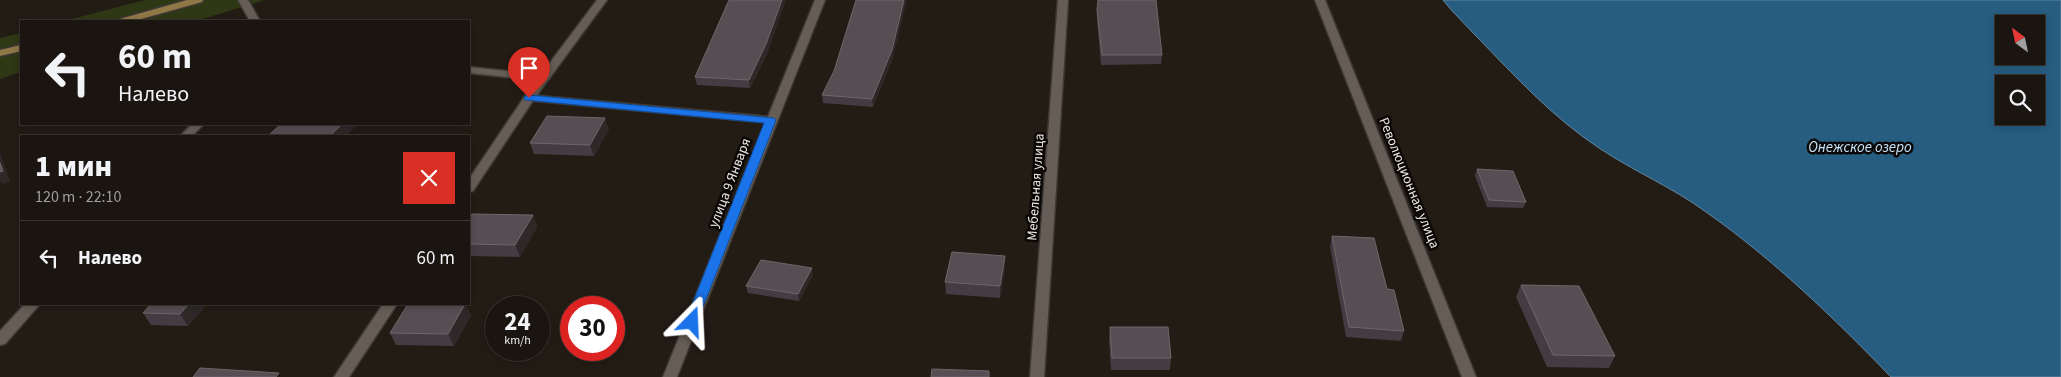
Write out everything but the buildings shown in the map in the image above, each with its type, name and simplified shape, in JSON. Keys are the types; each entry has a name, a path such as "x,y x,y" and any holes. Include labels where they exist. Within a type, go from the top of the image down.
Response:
{"main road":[{"path":"128,20 198,0"},
{"path":"0,54 20,48"}],"street":[{"path":"243,0 254,20"},
{"path":"470,186 529,98 602,0"},
{"name":"улица 9 Января","path":"670,377 820,0"},
{"name":"Мебельная улица","path":"1037,377 1063,0"},
{"name":"Революционная улица","path":"1320,0 1469,377"},
{"path":"470,70 544,78"},
{"path":"529,98 771,120"},
{"path":"187,135 197,125"},
{"path":"0,340 32,305"},
{"path":"341,377 389,305"}],"green space":[{"path":"145,0 265,0 199,20 68,20"},
{"path":"20,33 20,72 0,79 0,38"}],"water":[{"name":"Онежское озеро","path":"1443,0 2061,0 2061,377 1891,377 1802,290 1755,249 1680,195 1625,164 1582,136 1565,123 1520,81"}],"route":[{"path":"529,98 771,120 692,322"}]}
